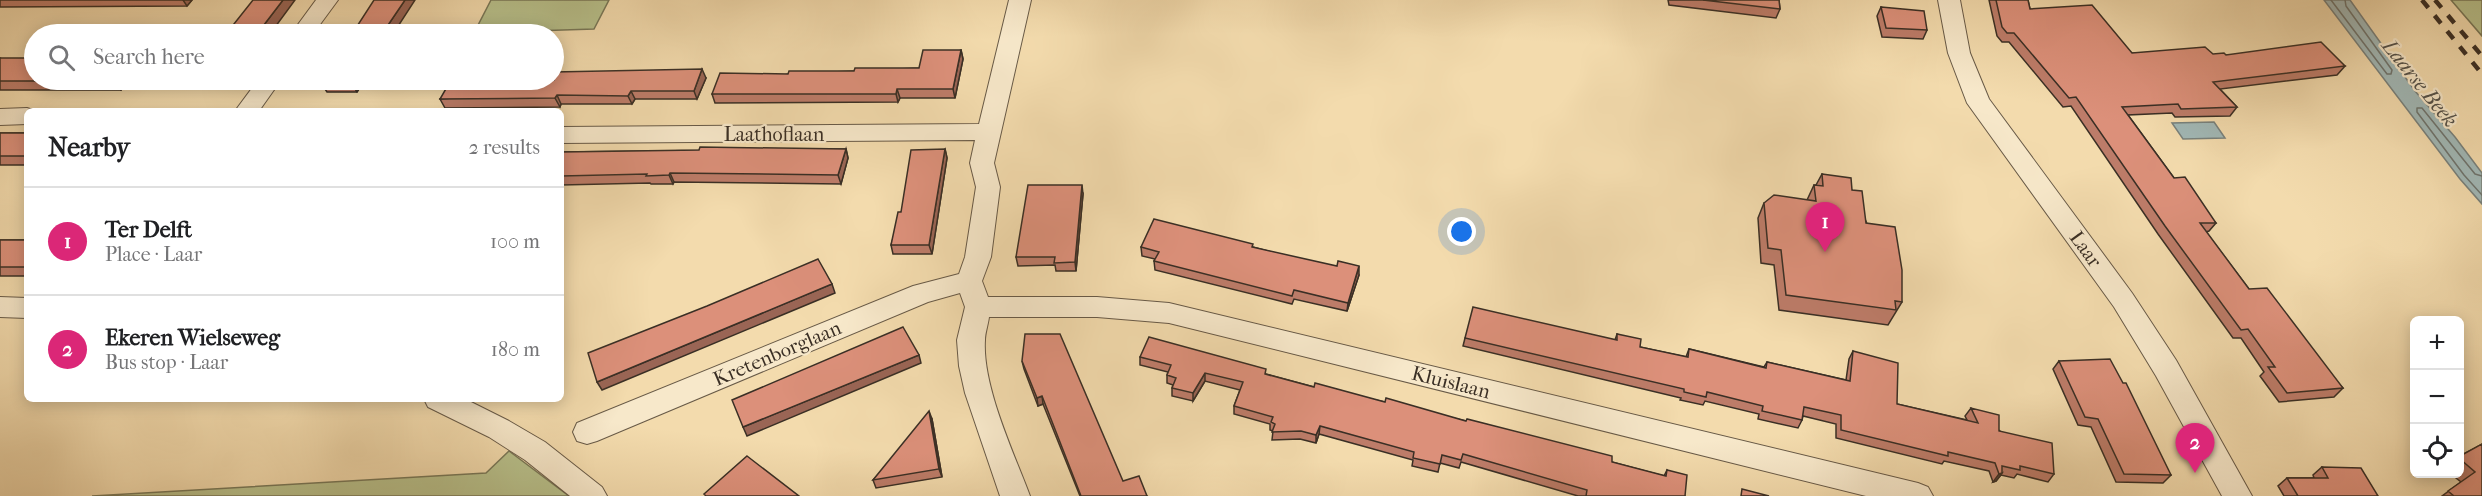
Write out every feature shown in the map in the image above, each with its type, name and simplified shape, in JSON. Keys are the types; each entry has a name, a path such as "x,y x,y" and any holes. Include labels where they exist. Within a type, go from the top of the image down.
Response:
{"street":[{"path":"309,24 327,0"},
{"path":"1015,496 979,393 973,366 971,340 978,256 988,187 982,163 1020,0"},
{"name":"Laar","path":"1949,0 1965,78 1979,103 2123,300 2166,369 2237,496"},
{"path":"249,108 263,90"},
{"path":"0,117 24,116"},
{"name":"Laathoflaan","path":"564,135 988,132"},
{"name":"Kretenborglaan","path":"587,432 922,293 974,294"},
{"name":"Kluislaan","path":"974,294 1169,313 1918,496"},
{"path":"0,307 24,308"},
{"path":"444,402 499,429 530,448 592,496"}],"green space":[{"path":"491,0 609,0 594,29 564,30 564,24 479,24"},
{"path":"2451,0 2482,0 2482,36"},
{"path":"509,451 569,496 92,496 486,473"}],"water":[{"path":"2324,0 2350,0 2415,91 2455,137 2482,173 2482,204 2460,179"},
{"path":"2214,122 2225,138 2183,139 2172,123"}],"building":[{"path":"253,0 283,0 265,24 234,24"},
{"path":"374,0 405,0 389,24 358,24"},
{"path":"1703,0 1779,0 1780,9"},
{"path":"1996,0 2028,0 2030,9 2092,5 2132,53 2205,47 2213,54 2224,53 2226,55 2321,42 2345,66 2213,82 2237,107 2181,109 2178,104 2122,107 2174,178 2185,177 2216,223 2200,223 2249,289 2267,288 2343,388 2287,393 2268,367 2275,367 2248,329 2241,330 2165,226 2076,97 2069,98 2014,33 2007,33 2002,27"},
{"path":"1881,7 1924,11 1927,30 1886,28"},
{"path":"923,50 961,50 953,89 897,89 896,94 712,94 720,73 788,74 789,71 919,68"},
{"path":"0,58 24,58 24,81 0,81"},
{"path":"702,69 694,91 631,91 628,96 557,95 555,98 440,99 445,90 564,90 564,72"},
{"path":"0,133 24,133 24,156 0,156"},
{"path":"700,147 846,149 838,175 670,173 669,175 646,176 647,174 564,176 564,152 699,150"},
{"path":"945,149 929,245 891,245 898,212 901,212 911,150"},
{"path":"1822,174 1851,178 1852,190 1862,191 1866,223 1895,227 1902,270 1902,302 1895,301 1896,310 1786,295 1781,250 1768,248 1764,203 1774,195 1816,201 1814,185 1823,186"},
{"path":"1028,185 1082,185 1075,262 1054,263 1055,257 1016,257"},
{"path":"1154,219 1253,244 1252,247 1337,266 1338,261 1359,266 1348,303 1294,290 1292,296 1154,261 1159,252 1141,247"},
{"path":"0,240 24,240 24,267 0,267"},
{"path":"818,259 832,284 597,382 588,353"},
{"path":"1473,307 1617,340 1617,334 1641,339 1640,347 1688,357 1689,349 1766,368 1767,362 1850,381 1853,351 1898,363 1897,404 1978,423 1971,408 1999,415 1999,431 2052,443 2054,474 2020,466 2020,470 2002,466 2002,473 1999,474 1995,463 1948,452 1948,456 1841,430 1841,415 1804,407 1802,420 1762,411 1763,406 1707,392 1706,397 1684,392 1684,389 1465,338"},
{"path":"903,327 919,355 743,427 732,400"},
{"path":"1025,334 1060,334 1123,481 1139,476 1147,496 1081,496 1042,396 1037,398 1022,361"},
{"path":"1149,337 1266,369 1265,374 1314,387 1315,383 1385,402 1386,398 1466,421 1467,419 1612,456 1612,462 1666,476 1667,470 1687,475 1685,496 1586,496 1587,490 1463,454 1461,460 1442,455 1440,464 1413,458 1414,452 1320,426 1316,435 1301,431 1272,432 1275,424 1271,422 1273,417 1234,406 1243,382 1205,373 1193,393 1172,388 1176,378 1167,375 1171,365 1140,357"},
{"path":"2110,359 2123,383 2126,383 2171,475 2124,474 2098,419 2085,417 2059,361"},
{"path":"929,411 939,469 873,480"},
{"path":"2482,444 2482,496 2454,496 2448,491 2475,472 2464,462 2464,454"},
{"path":"747,456 799,496 706,496 704,494"},
{"path":"2322,467 2361,468 2378,496 2298,496 2287,478 2328,478"},
{"path":"1742,489 1769,496 1741,496"}],"railway":[{"path":"2422,0 2482,74"},
{"path":"2435,0 2482,56"}],"place":[{"name":"Ter Delft","path":"1825,252"},
{"name":"Ekeren Wielseweg","path":"2195,473"}],"water label":[{"name":"Laarse Beek","path":"2420,83"}]}
